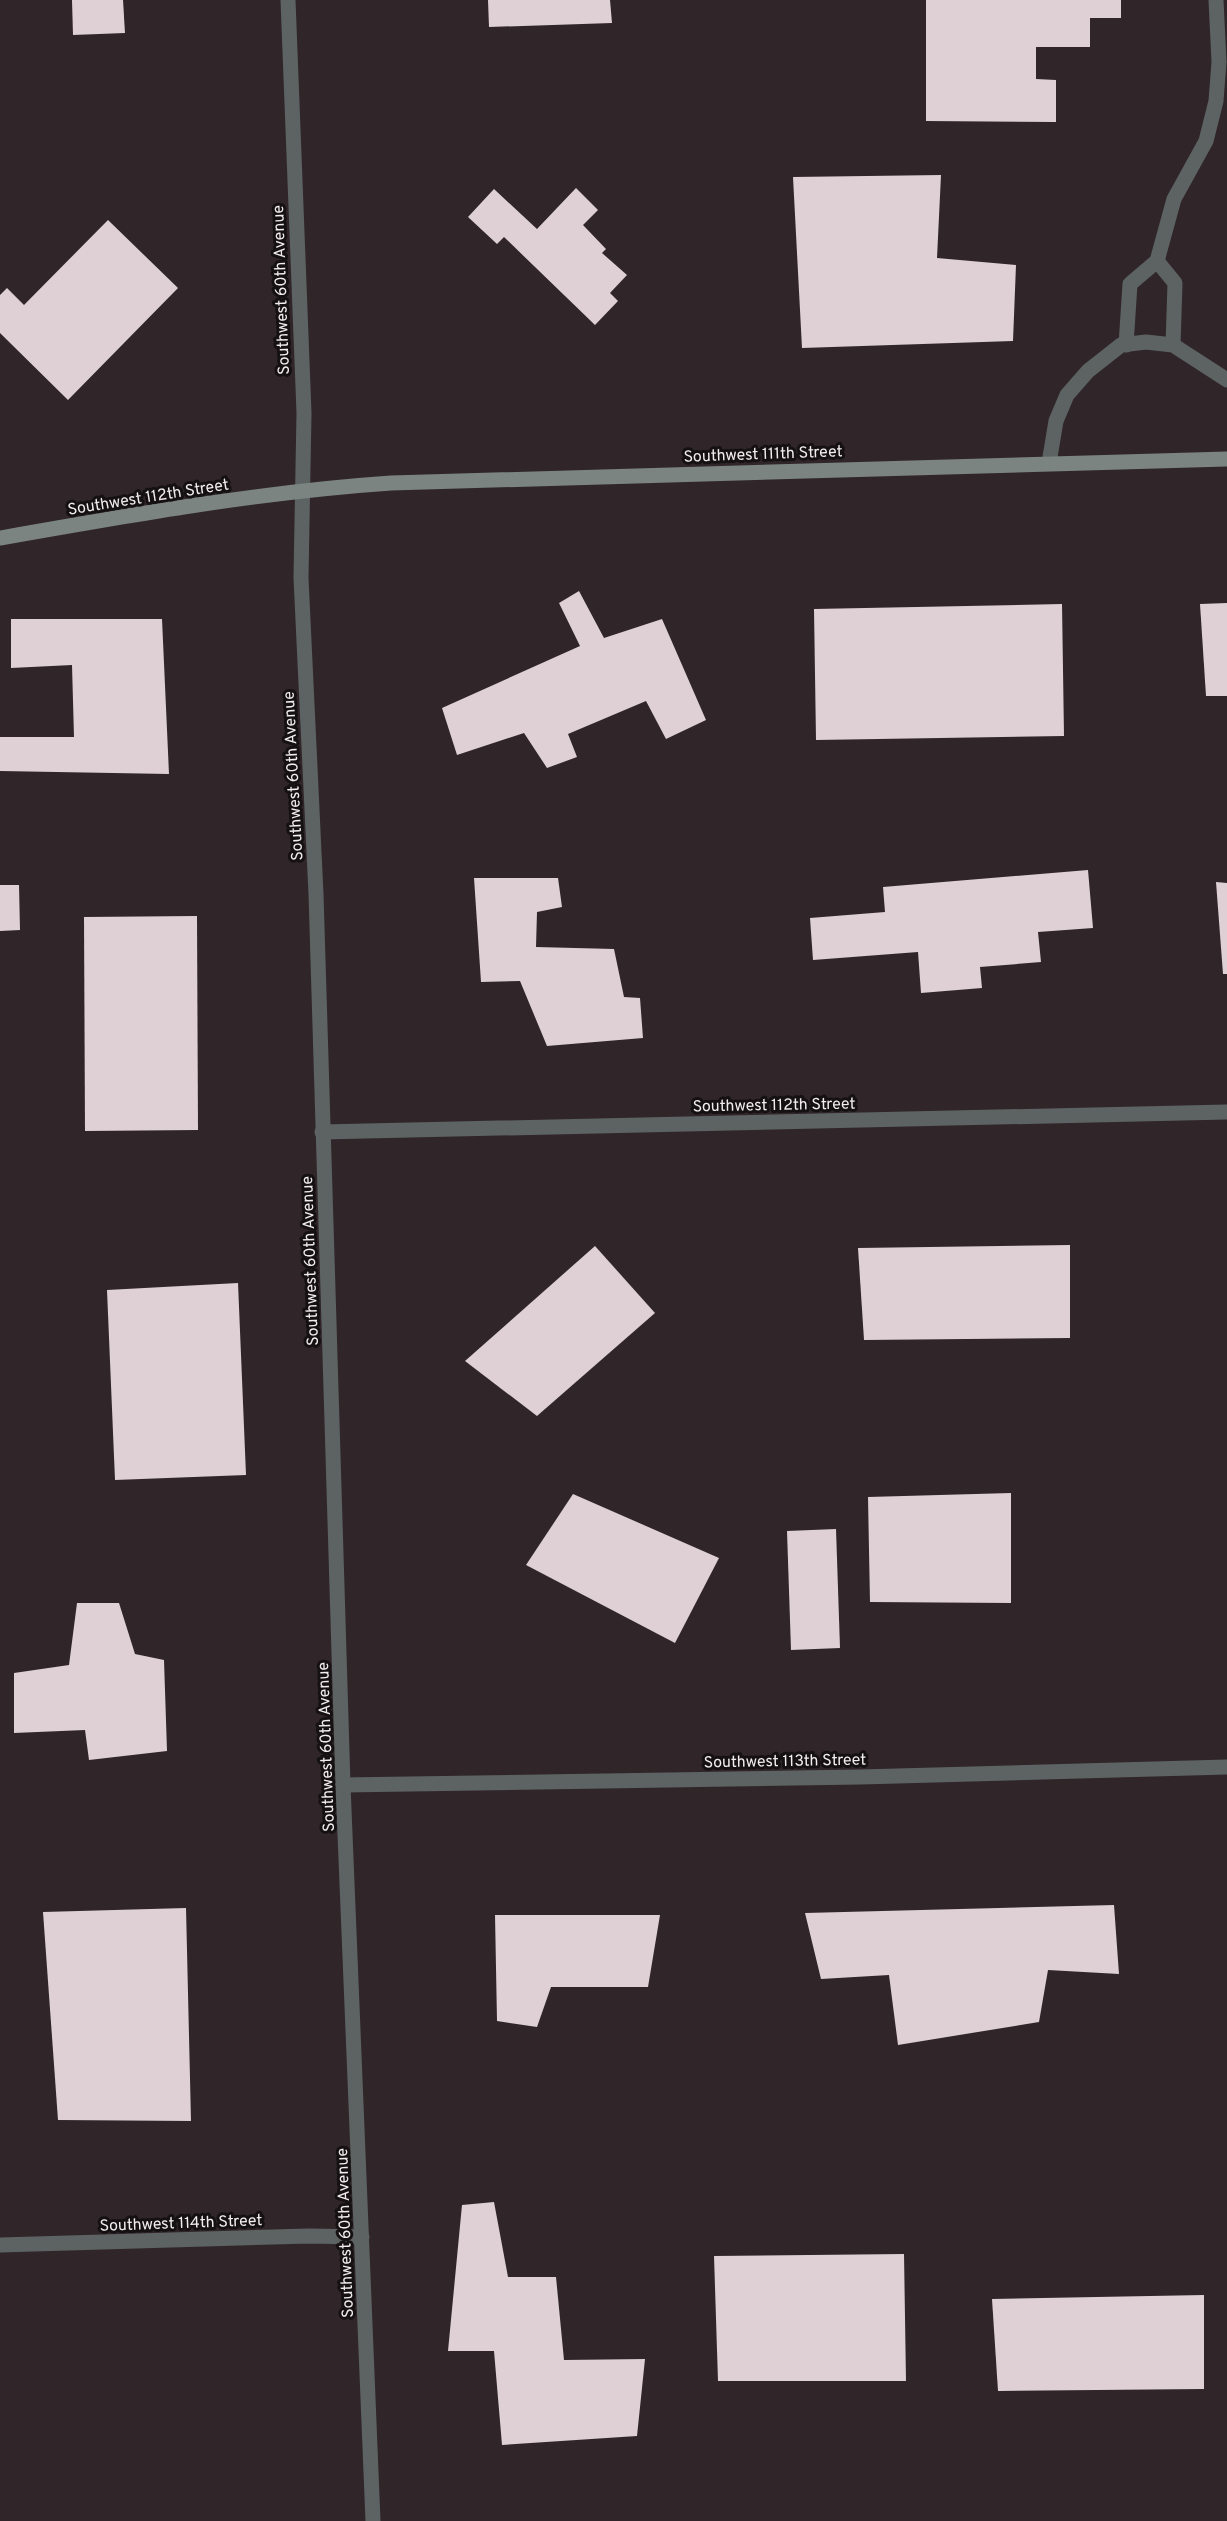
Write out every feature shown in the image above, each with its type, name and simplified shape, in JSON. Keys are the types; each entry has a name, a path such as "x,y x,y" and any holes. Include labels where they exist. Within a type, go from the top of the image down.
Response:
{"main road":[{"name":"Southwest 111th Street","path":"301,491 391,483 534,478 1227,459"},
{"name":"Southwest 112th Street","path":"0,538 213,502 301,491"}],"street":[{"name":"Southwest 60th Avenue","path":"288,0 304,413 301,578 316,894 343,1785 374,2521"},
{"path":"1126,345 1130,284 1157,261 1174,199 1206,141 1216,101 1219,62 1216,0"},
{"path":"1157,261 1174,283 1173,345"},
{"path":"1049,463 1056,421 1067,395 1088,370 1120,345 1146,342 1173,345 1227,381"},
{"name":"Southwest 112th Street","path":"322,1132 1227,1112"},
{"name":"Southwest 113th Street","path":"343,1785 860,1777 1227,1767"},
{"name":"Southwest 114th Street","path":"0,2245 309,2236 362,2237"}],"building":[{"path":"72,0 123,0 125,33 73,35"},
{"path":"488,0 610,0 612,23 489,27"},
{"path":"926,0 1121,0 1121,18 1090,18 1090,47 1036,47 1036,79 1056,80 1056,122 926,121"},
{"path":"941,175 937,258 1016,265 1013,341 802,348 793,177"},
{"path":"576,188 598,210 583,225 606,249 602,253 627,275 610,293 618,301 595,325 504,237 497,244 468,217 494,189 537,229"},
{"path":"108,220 178,288 68,400 0,333 0,295 7,288 24,305"},
{"path":"579,591 604,638 662,619 706,720 666,739 646,701 568,734 577,757 547,768 524,733 457,755 442,708 580,646 559,603"},
{"path":"1227,603 1227,696 1206,696 1200,604"},
{"path":"1062,604 1064,736 816,740 814,609"},
{"path":"11,619 162,619 169,774 0,771 0,737 74,737 72,665 11,668"},
{"path":"1088,870 1093,928 1038,932 1041,962 980,967 982,988 921,993 918,952 813,960 810,918 885,912 883,887"},
{"path":"474,878 558,878 562,907 537,912 536,947 614,949 624,997 640,998 643,1038 547,1046 520,981 481,982"},
{"path":"1216,882 1227,883 1227,974 1223,974"},
{"path":"0,885 19,885 20,930 0,931"},
{"path":"197,916 198,1130 85,1131 84,917"},
{"path":"1070,1245 1070,1338 864,1340 858,1248"},
{"path":"595,1246 655,1313 537,1416 465,1361"},
{"path":"238,1283 246,1475 115,1480 107,1290"},
{"path":"1011,1493 1011,1603 870,1602 868,1497"},
{"path":"573,1494 719,1558 675,1643 526,1565"},
{"path":"836,1529 840,1648 791,1650 787,1531"},
{"path":"77,1603 119,1603 135,1654 164,1660 167,1751 89,1760 85,1730 14,1733 14,1673 69,1665"},
{"path":"1114,1905 1119,1974 1048,1970 1039,2022 898,2045 889,1975 821,1979 805,1913"},
{"path":"186,1908 191,2121 58,2120 43,1912"},
{"path":"495,1915 660,1915 648,1987 551,1987 537,2027 497,2021"},
{"path":"494,2202 508,2277 556,2277 564,2360 645,2359 637,2436 502,2445 494,2351 448,2351 462,2205"},
{"path":"904,2254 906,2381 718,2381 714,2256"},
{"path":"1204,2295 1204,2389 998,2391 992,2299"}]}
